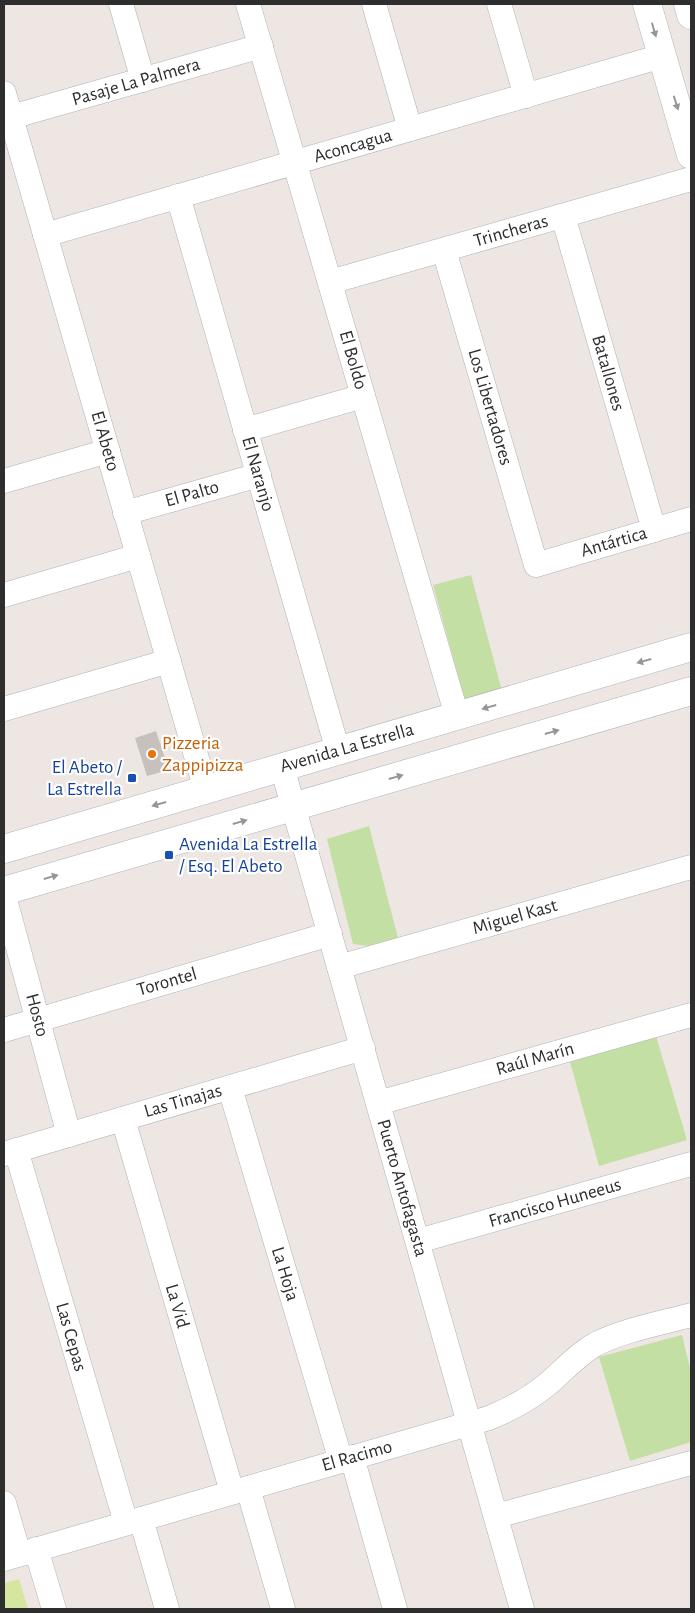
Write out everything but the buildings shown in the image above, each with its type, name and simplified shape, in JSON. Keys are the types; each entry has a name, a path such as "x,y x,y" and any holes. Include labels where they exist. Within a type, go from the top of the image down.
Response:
{"main road":[{"path":"647,4 691,155"},
{"path":"688,4 691,15"},
{"name":"Avenida La Estrella","path":"4,849 691,647"},
{"path":"4,891 691,691"}],"street":[{"path":"121,4 143,80"},
{"name":"El Boldo","path":"248,4 457,716"},
{"path":"374,4 410,129"},
{"path":"500,4 526,96"},
{"name":"Pasaje La Palmera","path":"11,133 143,80 261,46"},
{"name":"Aconcagua","path":"45,235 662,56"},
{"name":"El Abeto","path":"4,93 11,133 45,235 206,790"},
{"name":"Trincheras","path":"330,282 691,179"},
{"name":"El Naranjo","path":"178,196 338,751"},
{"name":"Batallones","path":"563,216 654,530"},
{"name":"Los Libertadores","path":"444,250 536,565"},
{"path":"245,430 363,396"},
{"path":"4,481 108,451"},
{"name":"El Palto","path":"125,512 258,475"},
{"name":"Antártica","path":"536,565 691,519"},
{"path":"4,595 138,556"},
{"path":"4,709 169,661"},
{"name":"Puerto Antofagasta","path":"282,767 522,1609"},
{"name":"Miguel Kast","path":"339,967 691,867"},
{"name":"Hosto","path":"4,896 69,1135"},
{"name":"Torontel","path":"4,1030 330,934"},
{"name":"Raúl Marín","path":"378,1103 691,1015"},
{"name":"Las Tinajas","path":"10,1152 363,1048"},
{"name":"La Hoja","path":"230,1088 395,1609"},
{"name":"La Vid","path":"123,1119 240,1490 283,1609"},
{"name":"Las Cepas","path":"10,1152 134,1521 167,1609"},
{"name":"Francisco Huneeus","path":"418,1241 691,1164"},
{"name":"El Racimo","path":"20,1554 490,1418 537,1392 571,1362 597,1344 611,1338 691,1315"},
{"path":"496,1516 691,1463"},
{"path":"4,1503 20,1554 54,1609"}],"green space":[{"path":"471,575 502,691 465,701 433,585"},
{"path":"369,826 398,938 369,946 353,944 327,839"},
{"path":"656,1036 687,1140 599,1166 570,1062"},
{"path":"682,1335 691,1372 691,1442 630,1461 599,1357"},
{"path":"19,1579 28,1609 4,1609 4,1583"}],"place":[{"name":"Pizzeria Zappipizza","path":"152,754"},
{"name":"El Abeto / La Estrella","path":"132,778"},
{"name":"Avenida La Estrella / Esq. El Abeto","path":"169,855"}]}
